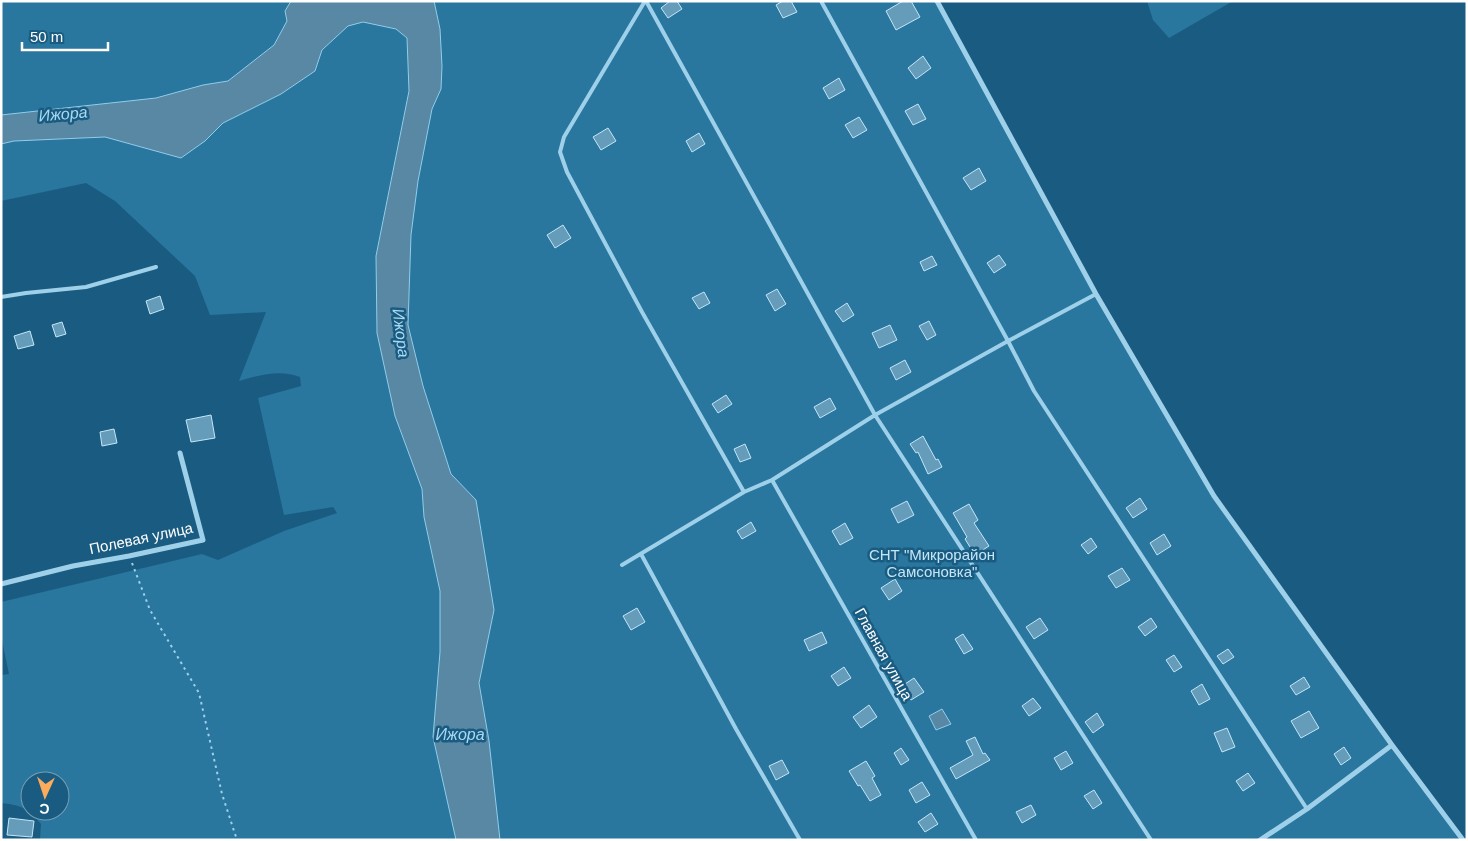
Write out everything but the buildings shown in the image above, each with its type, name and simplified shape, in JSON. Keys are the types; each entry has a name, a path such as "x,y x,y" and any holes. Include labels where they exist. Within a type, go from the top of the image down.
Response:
{"street":[{"path":"937,1 1096,294 1214,496 1392,745 1463,840"},
{"name":"Полевая улица","path":"1,584 73,566 203,540 180,453"},
{"path":"1260,840 1306,809 1392,745"}],"lane":[{"path":"645,1 875,415 1151,840"},
{"path":"645,1 564,137 560,152 568,172 642,312 744,492"},
{"path":"821,1 1008,340 1034,391 1306,809"},
{"path":"1,297 86,287 156,267"},
{"path":"622,566 744,492 772,480 875,415 1008,340 1096,294"},
{"name":"Главная улица","path":"772,480 976,840"},
{"path":"641,554 736,729 800,840"}],"path":[{"path":"129,556 150,610 199,693 222,794 237,840"}],"green space":[{"path":"1,1 291,1 285,11 287,21 274,45 228,81 203,85 156,98 1,115"},
{"name":"СНТ \"Микрорайон Самсоновка\"","path":"434,1 937,1 1096,294 1214,496 1463,840 500,840 489,741 479,683 494,610 476,500 451,474 423,386 408,325 411,235 418,181 432,109 441,89 440,29"},
{"path":"1147,1 1233,1 1169,38 1153,20"},
{"path":"363,22 396,29 407,38 409,91 376,256 377,333 395,416 422,489 424,517 440,591 440,652 433,737 456,840 40,839 41,824 38,821 70,821 70,771 20,771 20,807 1,803 1,675 9,674 1,636 1,602 202,554 218,560 284,531 337,513 333,507 284,515 258,398 301,386 300,377 277,373 239,381 266,312 210,315 195,276 115,201 86,183 1,201 1,144 14,141 105,137 181,158 205,141 223,123 281,94 315,71 322,50 348,25"}],"water":[{"name":"Ижора","path":"291,1 434,1 440,29 441,89 432,109 418,181 411,235 408,325 423,386 451,474 476,500 494,610 479,683 489,741 500,840 456,840 433,737 440,652 440,591 424,517 422,489 395,416 377,333 376,256 409,91 407,38 396,29 363,22 348,26 322,50 315,71 281,94 223,123 205,141 181,158 105,137 14,141 1,144 1,115 156,98 203,85 228,81 274,45 287,21 285,11"},
{"path":"942,709 951,724 936,730 929,716"}]}
